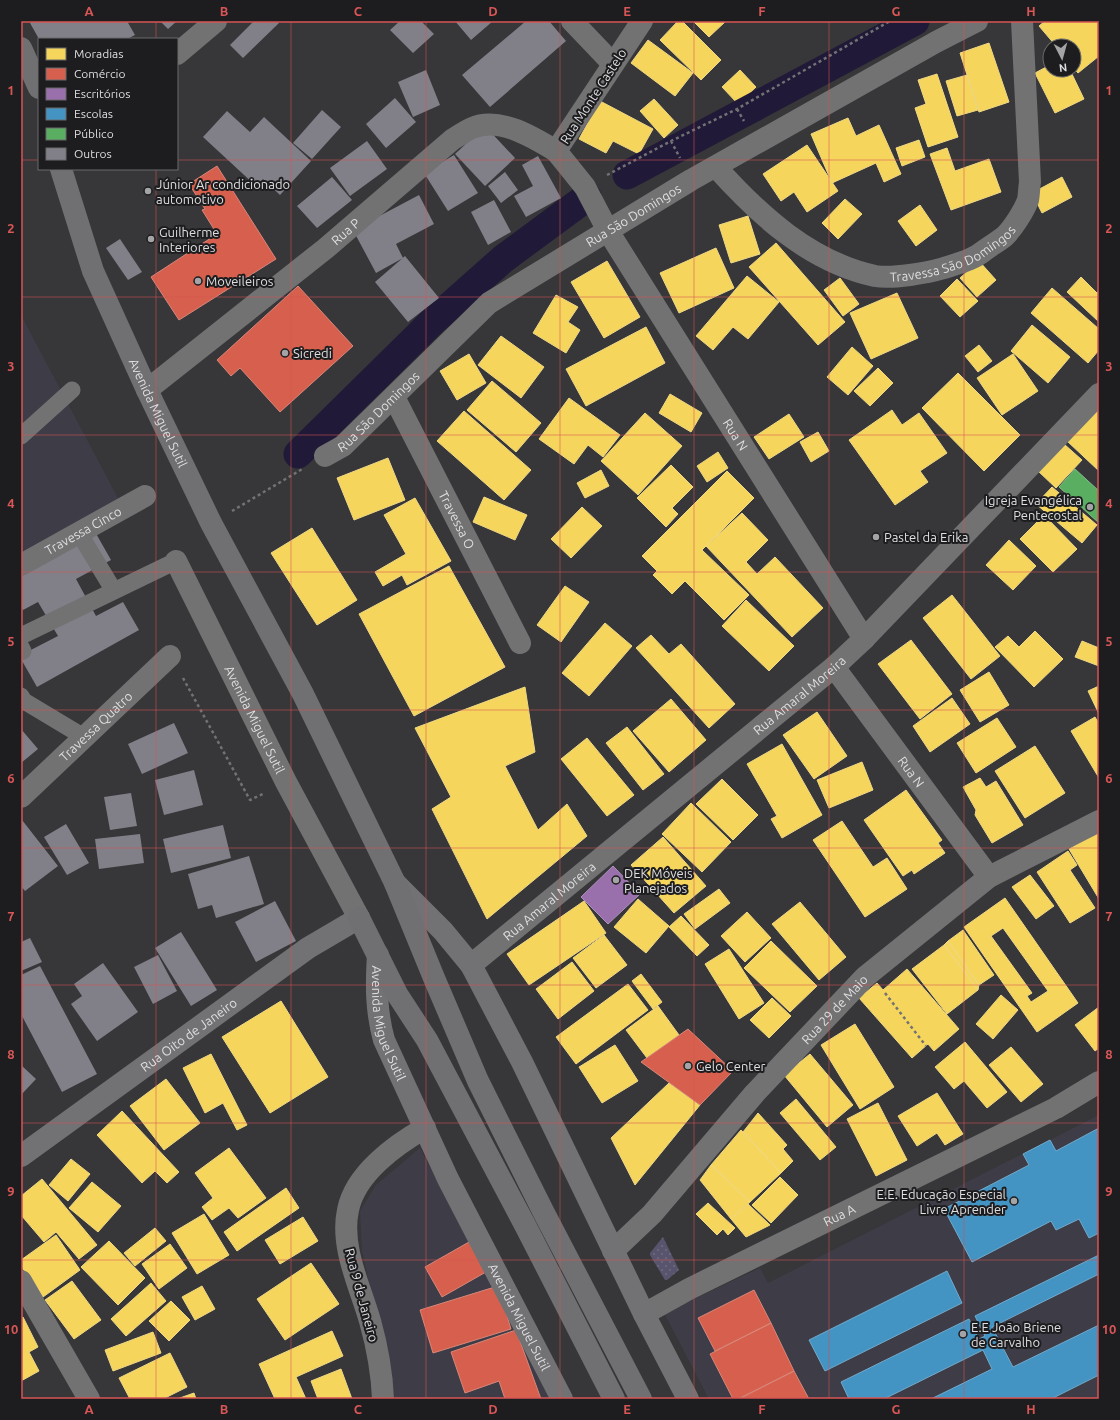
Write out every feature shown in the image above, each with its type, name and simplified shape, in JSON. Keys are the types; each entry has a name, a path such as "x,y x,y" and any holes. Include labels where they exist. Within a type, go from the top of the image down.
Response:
{"highway":[{"path":"21,48 38,86"},
{"name":"Avenida Miguel Sutil","path":"60,170 93,271 147,390 211,523 303,694 395,883 478,1081 544,1213 641,1399"},
{"name":"Avenida Miguel Sutil","path":"359,918 378,955"},
{"path":"378,955 398,994 431,1047 526,1227 614,1399"}],"main road":[{"name":"Avenida Miguel Sutil","path":"395,883 443,931 471,965 522,1062 644,1314 688,1399"},
{"name":"Rua Oito de Janeiro","path":"21,1156 308,948 359,918"},
{"name":"Avenida Miguel Sutil","path":"378,955 377,1002 379,1022 384,1040 448,1179 562,1399"}],"street":[{"path":"178,53 216,21"},
{"path":"572,21 613,64"},
{"name":"Rua Monte Castelo","path":"608,230 585,187 556,152 642,21"},
{"name":"Rua São Domingos","path":"325,456 343,446 489,303 691,180 936,42 977,21"},
{"name":"Travessa São Domingos","path":"716,167 740,193 781,230 812,252 844,266 877,276 906,276 935,270 976,257 1006,235 1020,216 1028,200 1030,182 1022,21"},
{"name":"Rua P","path":"147,390 325,249 453,140 472,128 481,125 497,125 530,136 556,152"},
{"name":"Rua N","path":"608,230 864,639"},
{"name":"Rua Amaral Moreira","path":"471,965 834,667 864,639 1099,394"},
{"name":"Travessa O","path":"394,397 520,643"},
{"name":"Travessa Cinco","path":"21,565 145,496"},
{"name":"Avenida Miguel Sutil","path":"176,561 286,782 359,918"},
{"name":"Travessa Quatro","path":"21,797 170,656"},
{"name":"Rua N","path":"834,667 989,877"},
{"name":"Rua 29 de Maio","path":"613,1251 652,1214 755,1093 869,973 989,877 1099,821"},
{"name":"Rua A","path":"644,1314 689,1289 1056,1108 1099,1082"},
{"name":"Rua 9 de Janeiro","path":"383,1399 378,1359 370,1322 349,1254 346,1232 348,1210 353,1193 367,1172 394,1148 425,1128"},
{"path":"21,1281 89,1399"}],"lane":[{"path":"21,436 72,390"},
{"path":"79,533 114,591"},
{"path":"21,636 176,561"},
{"path":"21,647 23,651 21,652"},
{"path":"21,696 24,701 84,737"}],"path":[{"path":"585,187 671,141 736,109 890,21"},
{"path":"234,510 325,456"},
{"path":"170,656 250,800 286,782"},
{"path":"869,973 926,1046"}],"shaded area":[{"path":"21,315 120,502 21,555"},
{"path":"1099,1115 1099,1399 709,1399 664,1313 760,1268 768,1283"},
{"path":"420,1148 551,1399 395,1399 362,1251 360,1211 376,1185"},
{"path":"663,1237 679,1270 667,1280 665,1280 650,1255"}],"building: Moradias":[{"path":"678,21 682,21 721,60 701,80 660,40"},
{"path":"693,21 726,21 709,37"},
{"path":"1045,21 1099,21 1099,56 1082,70 1082,38 1049,38 1039,26"},
{"path":"648,40 693,73 675,96 631,63"},
{"path":"989,43 1009,102 979,112 960,53"},
{"path":"1042,69 1042,78 1074,78 1084,99 1055,113 1035,73"},
{"path":"740,70 756,87 738,104 722,87"},
{"path":"937,74 958,137 928,147 915,108 926,104 918,80"},
{"path":"967,75 978,110 957,116 946,81"},
{"path":"654,99 678,125 664,138 640,111"},
{"path":"600,101 653,129 639,154 613,141 606,153 579,139"},
{"path":"848,118 856,136 879,125 901,174 884,182 876,163 832,183 811,134"},
{"path":"919,140 925,157 902,166 896,148"},
{"path":"807,145 838,191 807,212 794,192 781,201 763,174"},
{"path":"947,148 955,171 989,159 1001,192 951,210 930,154"},
{"path":"1062,177 1072,197 1042,213 1032,193"},
{"path":"845,199 862,214 838,239 822,223"},
{"path":"920,205 937,230 916,246 898,221"},
{"path":"748,216 760,254 731,263 719,225"},
{"path":"776,243 845,322 818,345 749,267"},
{"path":"716,248 734,288 679,313 660,273"},
{"path":"607,261 640,317 604,338 571,282"},
{"path":"979,261 996,280 977,297 960,278"},
{"path":"747,276 779,302 748,339 733,327 713,350 696,336"},
{"path":"1081,277 1097,293 1099,290 1099,322 1067,292"},
{"path":"840,278 859,304 843,316 824,290"},
{"path":"957,279 978,301 960,317 940,296"},
{"path":"1052,288 1099,329 1099,350 1088,363 1031,313"},
{"path":"897,293 918,338 871,359 850,313"},
{"path":"556,295 578,307 568,322 580,330 566,353 533,333"},
{"path":"1032,325 1070,357 1048,383 1011,351"},
{"path":"646,327 665,363 586,406 566,369"},
{"path":"501,336 544,367 521,398 478,365"},
{"path":"979,345 992,361 978,372 965,356"},
{"path":"852,347 873,366 848,395 827,377"},
{"path":"469,354 486,383 457,400 440,371"},
{"path":"1013,354 1038,391 1002,415 977,378"},
{"path":"878,368 893,383 870,406 854,391"},
{"path":"958,373 1020,435 984,471 922,408"},
{"path":"492,381 541,423 516,452 467,410"},
{"path":"670,394 702,413 691,432 659,413"},
{"path":"569,398 620,435 603,457 588,445 574,464 539,439"},
{"path":"1099,407 1099,471 1067,441"},
{"path":"892,410 902,425 919,413 947,453 920,471 928,482 895,505 849,440"},
{"path":"464,411 531,470 504,500 437,441"},
{"path":"645,413 682,446 638,495 601,461"},
{"path":"789,414 804,437 769,459 754,437"},
{"path":"818,432 829,451 811,462 800,442"},
{"path":"1064,444 1082,460 1056,488 1038,471"},
{"path":"718,452 728,468 707,482 697,466"},
{"path":"388,458 405,500 354,520 337,478"},
{"path":"671,465 693,487 672,508 678,514 666,527 637,498"},
{"path":"601,470 609,486 585,498 577,483"},
{"path":"727,471 754,498 702,550 749,595 724,620 685,581 672,594 653,575 657,571 642,556"},
{"path":"1052,487 1097,525 1082,543 1036,504"},
{"path":"484,497 527,515 515,540 473,522"},
{"path":"415,498 451,561 407,585 402,575 383,586 375,572 406,554 384,515"},
{"path":"582,507 602,526 571,558 551,539"},
{"path":"742,513 768,540 746,562 757,574 775,557 823,608 792,637 706,546"},
{"path":"1044,515 1077,549 1053,572 1020,539"},
{"path":"312,528 357,600 317,625 271,553"},
{"path":"1009,540 1036,566 1013,590 986,565"},
{"path":"449,566 505,667 414,716 359,614"},
{"path":"565,586 589,602 561,642 537,625"},
{"path":"952,595 1000,656 971,679 923,618"},
{"path":"746,600 794,646 769,671 722,626"},
{"path":"605,623 632,646 589,696 562,673"},
{"path":"1035,631 1063,659 1034,687 995,647 1008,636 1019,647"},
{"path":"651,635 669,654 681,644 735,704 709,728 636,648"},
{"path":"911,640 952,694 920,719 878,664"},
{"path":"1082,641 1099,648 1099,666 1075,657"},
{"path":"989,672 1009,705 980,722 960,690"},
{"path":"1099,686 1099,714 1088,691"},
{"path":"525,687 535,752 505,766 538,830 567,804 587,836 487,919 432,809 451,797 415,728"},
{"path":"952,698 970,724 930,752 913,726"},
{"path":"671,699 706,740 669,772 633,731"},
{"path":"817,712 847,756 814,779 783,735"},
{"path":"1095,717 1099,724 1099,778 1071,731"},
{"path":"997,718 1016,747 976,773 957,743"},
{"path":"627,727 664,774 643,790 606,743"},
{"path":"587,738 634,795 607,816 561,759"},
{"path":"782,744 822,815 782,838 771,819 777,816 747,764"},
{"path":"1035,746 1065,793 1025,818 995,771"},
{"path":"862,762 873,790 829,808 817,780"},
{"path":"980,778 986,787 996,781 1023,825 992,843 975,815 976,810 963,787"},
{"path":"722,779 758,815 733,840 696,804"},
{"path":"906,790 942,840 938,843 945,853 914,874 912,870 903,876 864,820"},
{"path":"691,803 731,842 702,872 662,834"},
{"path":"842,821 873,867 887,858 907,889 865,917 813,840"},
{"path":"1098,832 1099,834 1099,899 1069,849"},
{"path":"663,837 706,886 674,913 631,865"},
{"path":"1068,851 1077,865 1070,870 1095,908 1070,923 1037,872"},
{"path":"1030,875 1054,906 1036,919 1012,887"},
{"path":"719,889 730,903 695,929 684,914"},
{"path":"1005,898 1078,1003 1037,1032 964,927","holes":["1003,928 1048,991 1031,1002 1027,996 1032,993 991,936"]},
{"path":"638,899 669,926 646,953 614,927"},
{"path":"584,901 606,933 529,985 507,954"},
{"path":"800,902 846,957 819,980 772,924"},
{"path":"747,912 771,938 745,962 721,936"},
{"path":"681,916 709,945 697,956 669,927"},
{"path":"963,930 994,975 979,985 948,941"},
{"path":"604,935 627,965 596,988 573,958"},
{"path":"771,941 817,986 790,1012 744,968"},
{"path":"948,941 979,985 978,990 944,945"},
{"path":"944,945 978,990 947,1014 912,969"},
{"path":"729,949 764,1003 739,1019 705,964"},
{"path":"572,962 594,991 558,1019 536,989"},
{"path":"907,969 959,1029 934,1051 928,1044 912,1058 859,998 877,983 883,990"},
{"path":"641,974 662,1002 653,1009 632,981"},
{"path":"628,984 648,1010 576,1064 556,1037"},
{"path":"1001,995 1018,1010 993,1039 976,1024"},
{"path":"772,998 791,1016 769,1038 750,1020"},
{"path":"281,1001 328,1077 270,1113 222,1037"},
{"path":"658,1006 679,1035 647,1058 626,1030"},
{"path":"1099,1007 1099,1048 1095,1051 1075,1025"},
{"path":"855,1024 894,1087 860,1109 821,1045"},
{"path":"965,1042 1007,1092 987,1108 964,1081 954,1089 935,1067"},
{"path":"615,1045 638,1081 602,1103 579,1067"},
{"path":"1011,1047 1043,1084 1021,1102 989,1065"},
{"path":"211,1054 247,1125 237,1130 223,1103 205,1113 183,1068"},
{"path":"810,1054 853,1105 827,1127 784,1075"},
{"path":"166,1079 200,1123 164,1150 130,1106"},
{"path":"669,1083 700,1105 635,1185 611,1138"},
{"path":"937,1093 963,1134 945,1145 937,1133 917,1146 898,1116"},
{"path":"796,1099 836,1147 820,1160 780,1113"},
{"path":"878,1103 907,1160 876,1176 847,1119"},
{"path":"122,1111 179,1172 167,1183 155,1171 142,1183 97,1135"},
{"path":"758,1113 787,1145 783,1149 793,1161 781,1173 743,1132"},
{"path":"741,1130 781,1173 750,1202 711,1165"},
{"path":"229,1148 266,1198 238,1218 229,1208 212,1220 202,1207 213,1198 195,1173"},
{"path":"71,1159 90,1174 68,1201 49,1185"},
{"path":"711,1165 750,1202 731,1219 700,1180"},
{"path":"780,1177 798,1195 771,1223 752,1205"},
{"path":"42,1179 97,1245 79,1259 56,1232 44,1242 21,1215 21,1196"},
{"path":"92,1182 121,1206 98,1232 69,1208"},
{"path":"286,1188 299,1208 237,1251 224,1232"},
{"path":"708,1203 735,1228 728,1235 723,1229 717,1235 696,1214"},
{"path":"748,1204 770,1225 746,1237 731,1219"},
{"path":"204,1214 229,1255 197,1274 172,1233"},
{"path":"303,1217 318,1241 280,1264 265,1240"},
{"path":"155,1228 166,1241 135,1266 124,1253"},
{"path":"56,1235 80,1270 43,1297 21,1266 21,1260"},
{"path":"109,1241 145,1278 118,1305 81,1267"},
{"path":"170,1244 187,1268 159,1289 142,1264"},
{"path":"311,1263 339,1304 285,1340 257,1299"},
{"path":"72,1281 101,1320 74,1339 45,1300"},
{"path":"151,1283 166,1301 126,1336 111,1319"},
{"path":"202,1286 215,1309 195,1320 182,1297"},
{"path":"171,1301 190,1320 169,1341 149,1321"},
{"path":"23,1317 38,1347 29,1352 39,1371 21,1381 21,1318"},
{"path":"332,1331 343,1356 296,1377 306,1399 275,1399 259,1364"},
{"path":"153,1332 161,1353 113,1371 105,1350"},
{"path":"170,1353 187,1387 163,1399 130,1399 119,1378"},
{"path":"341,1369 352,1399 318,1399 311,1381"},
{"path":"194,1393 196,1399 177,1399"}],"building: Comércio":[{"path":"217,166 276,259 179,320 151,277 217,234 202,210 205,209 189,184"},
{"name":"Sicredi","path":"298,286 353,346 280,412 240,368 231,376 217,360"},
{"name":"Gelo Center","path":"688,1029 733,1071 700,1105 641,1062"},
{"path":"469,1242 486,1272 442,1297 425,1267"},
{"path":"498,1286 511,1329 433,1353 420,1310"},
{"path":"754,1290 771,1323 715,1351 698,1318"},
{"path":"771,1323 794,1371 738,1399 733,1399 710,1354"},
{"path":"516,1330 541,1399 505,1399 499,1381 465,1393 451,1352"},
{"path":"794,1371 809,1399 739,1399"}],"building: Escritórios":[{"path":"613,866 640,894 608,924 581,897"}],"building: Escolas":[{"path":"1099,1128 1099,1233 1089,1238 1079,1219 1056,1230 1051,1221 972,1262 944,1209 1029,1165 1023,1154 1050,1140 1056,1151"},
{"path":"1099,1255 1099,1274 992,1327 1013,1367 1099,1325 1099,1375 1051,1399 931,1399 992,1369 983,1350 884,1399 849,1399 841,1382 969,1319 979,1339 985,1336 975,1316"},
{"path":"947,1271 962,1303 825,1371 809,1340"}],"building: Público":[{"name":"Igreja Evangélica Pentecostal","path":"1075,469 1099,491 1099,523 1059,487"}],"building: Outros":[{"path":"33,21 127,21 135,35 129,38 38,38 30,23"},
{"path":"160,21 177,21 168,29"},
{"path":"254,21 277,21 279,23 243,58 230,45"},
{"path":"400,21 421,21 434,34 413,53 390,30"},
{"path":"455,21 493,21 471,40"},
{"path":"526,21 549,21 566,41 490,107 462,75"},
{"path":"426,70 440,105 413,117 398,82"},
{"path":"395,98 416,122 386,148 366,124"},
{"path":"322,110 341,127 312,159 293,143"},
{"path":"227,111 250,132 264,117 311,161 280,195 263,179 256,186 203,137"},
{"path":"485,126 515,158 485,186 455,154"},
{"path":"367,141 387,169 350,196 330,168"},
{"path":"454,155 478,193 448,211 424,173"},
{"path":"538,156 561,198 526,217 514,196 533,186 522,165"},
{"path":"505,172 518,190 501,203 488,186"},
{"path":"332,177 352,200 317,228 297,206"},
{"path":"419,195 434,224 396,244 403,258 376,273 353,230"},
{"path":"494,200 511,232 488,245 471,212"},
{"path":"120,239 142,272 128,280 106,248"},
{"path":"405,256 439,298 408,322 375,282"},
{"path":"94,530 111,560 76,579 96,616 123,602 139,630 37,687 21,659 21,655 58,636 38,602 23,610 21,607 21,570"},
{"path":"174,723 188,753 142,774 128,744"},
{"path":"21,729 38,749 21,763"},
{"path":"194,770 203,805 164,815 155,780"},
{"path":"131,793 137,826 110,830 104,797"},
{"path":"21,820 58,866 25,891 21,886"},
{"path":"66,824 89,863 67,875 44,837"},
{"path":"223,825 231,858 171,873 163,839"},
{"path":"140,834 144,863 99,869 95,839"},
{"path":"249,856 264,904 216,918 212,905 198,909 188,874"},
{"path":"275,901 296,941 256,962 235,922"},
{"path":"181,932 217,990 191,1006 155,948"},
{"path":"30,938 42,962 21,971 21,942"},
{"path":"158,955 177,991 153,1004 134,967"},
{"path":"103,963 138,1012 97,1041 71,1004 82,996 74,984"},
{"path":"40,966 97,1074 62,1092 21,1014 21,975"},
{"path":"21,1065 36,1079 21,1095"}],"waterway":[{"path":"627,175 915,21"},
{"path":"298,454 432,322 503,259 587,197"}],"place":[{"name":"Júnior Ar condicionado automotivo","path":"148,191"},
{"name":"Guilherme Interiores","path":"151,239"},
{"name":"Moveileiros","path":"198,281"},
{"name":"Sicredi","path":"285,353"},
{"name":"Igreja Evangélica Pentecostal","path":"1090,507"},
{"name":"Pastel da Erika","path":"876,537"},
{"name":"DEK Móveis Planejados","path":"616,880"},
{"name":"Gelo Center","path":"688,1066"},
{"name":"E.E. Educação Especial Livre Aprender","path":"1014,1201"},
{"name":"E.E João Briene de Carvalho","path":"963,1334"}]}
